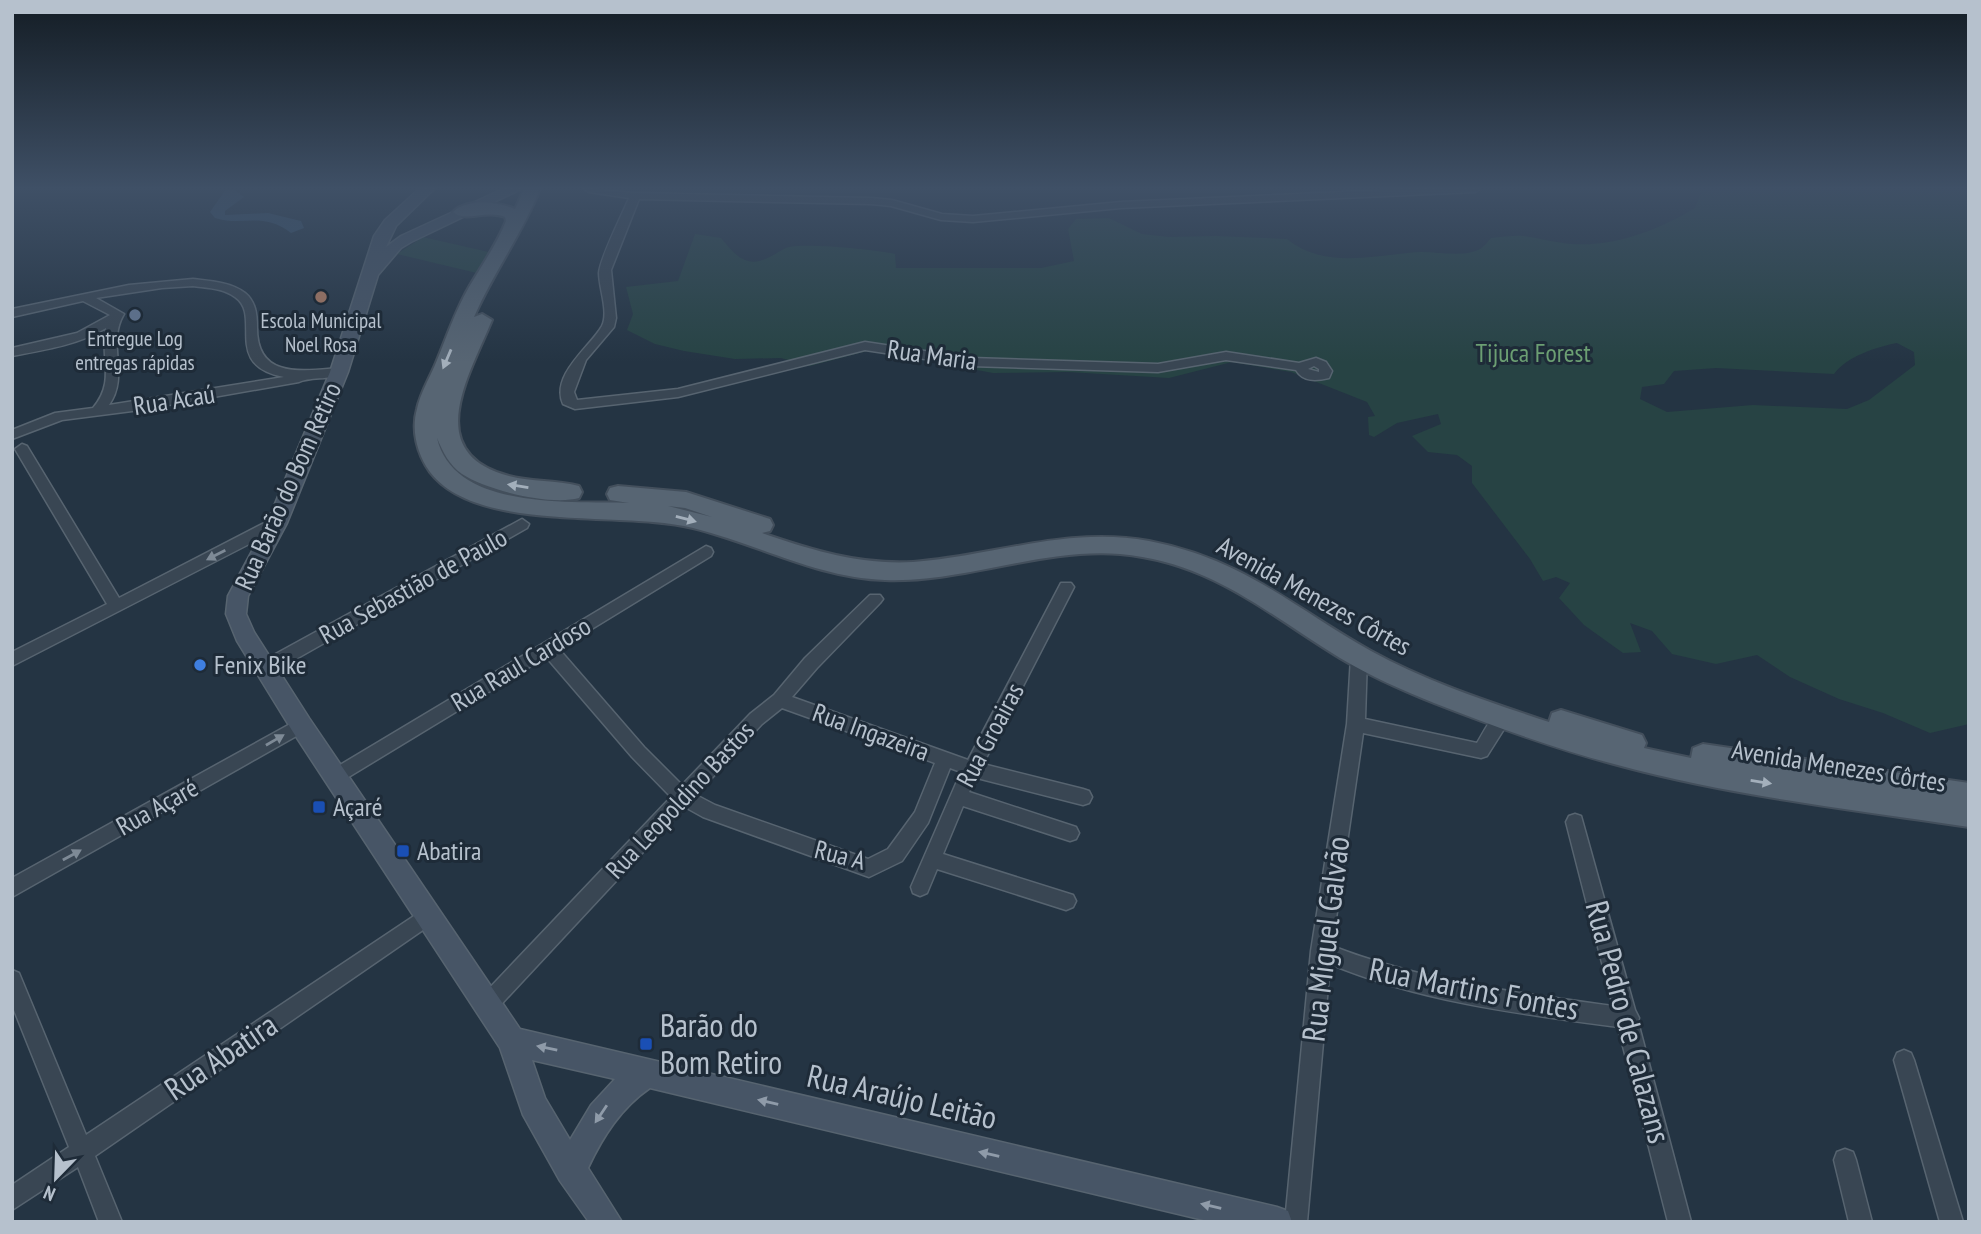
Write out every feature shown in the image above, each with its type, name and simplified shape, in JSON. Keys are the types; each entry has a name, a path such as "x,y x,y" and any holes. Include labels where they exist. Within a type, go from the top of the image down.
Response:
{"main road":[{"name":"Rua Barão do Bom Retiro","path":"369,278 371,247"},
{"name":"Rua Barão do Bom Retiro","path":"379,247 339,372 277,523 238,596 236,605 239,624 336,776 512,1041 533,1105 571,1170 607,1222"},
{"path":"369,278 395,247"},
{"name":"Avenida Menezes Côrtes","path":"501,247 475,293 427,408 424,427 424,439 437,465 451,480 470,491 505,503 669,515 866,570 916,570 1064,546 1107,545 1169,554 1231,576 1359,657 1503,718 1592,749 1657,765 1969,814"},
{"name":"Avenida Menezes Côrtes","path":"517,247 494,288 447,415 449,442 455,454 477,473 494,481 561,492 659,496 686,500 841,552 869,558 922,555 1062,531 1122,531 1139,534 1236,567 1295,599 1362,646 1408,666 1506,703 1609,736 1676,752 1969,795"},
{"name":"Rua Araújo Leitão","path":"512,1041 1277,1222"},
{"path":"571,1170 587,1137 609,1103 626,1087 648,1073"}],"street":[{"name":"Rua Maria","path":"614,247 605,270 610,318 608,327 580,359 567,392 568,401 575,405 678,393 865,346 971,362 1158,368 1226,356 1302,367"},
{"path":"12,313 177,282 206,283 226,288 239,295 248,305 253,317 253,349 263,364 289,375 339,372"},
{"path":"87,298 118,312 110,339 115,372 108,401 97,411"},
{"path":"12,352 68,340 97,328 116,316"},
{"name":"Rua Acaú","path":"12,435 60,416 339,372"},
{"path":"22,449 116,606"},
{"path":"12,660 277,523"},
{"name":"Rua Sebastião de Paulo","path":"267,667 522,524"},
{"name":"Rua Raul Cardoso","path":"336,776 706,552"},
{"name":"Rua Groairas","path":"920,887 958,796 1066,587"},
{"name":"Rua Leopoldino Bastos","path":"487,1005 756,719 780,700 811,663 875,599"},
{"path":"548,648 638,752 682,797"},
{"name":"Rua Miguel Galvão","path":"1296,1222 1321,951 1356,724 1359,657"},
{"name":"Rua Ingazeira","path":"780,700 973,769 1083,797"},
{"path":"1356,724 1481,751 1503,718"},
{"name":"Rua Açaré","path":"12,888 302,724"},
{"name":"Rua A","path":"682,797 767,833 869,868 895,855 922,817 946,760"},
{"path":"958,796 1070,833"},
{"name":"Rua Pedro de Calazans","path":"1575,822 1629,1018 1680,1222"},
{"path":"932,859 1066,901"},
{"name":"Rua Abatira","path":"12,1199 429,915"},
{"name":"Rua Martins Fontes","path":"1321,951 1376,973 1447,989 1629,1018"},
{"path":"12,980 111,1222"},
{"path":"1904,1060 1952,1222"},
{"path":"1845,1160 1861,1222"}],"green space":[{"path":"408,247 465,247 493,253 481,274 397,254"},
{"name":"Tijuca Forest","path":"690,247 728,247 745,260 756,262 792,247 857,249 895,254 896,268 1041,268 1074,261 1071,247 1298,247 1334,258 1419,252 1466,253 1482,247 1969,247 1969,724 1930,733 1883,713 1839,699 1790,677 1757,655 1716,664 1672,654 1652,631 1630,623 1641,652 1623,653 1584,625 1559,598 1570,583 1556,577 1543,581 1530,559 1472,483 1472,466 1457,455 1428,452 1412,436 1441,424 1438,414 1397,423 1374,437 1369,435 1368,417 1375,416 1367,402 1291,372 1232,362 1169,378 1068,372 993,373 871,350 810,366 781,358 735,359 684,351 655,344 627,330 633,314 626,287 678,281","holes":["1897,343 1914,352 1915,365 1869,400 1847,409 1753,405 1667,412 1640,399 1642,387 1664,384 1674,371 1716,368 1834,374 1862,354"]}],"place":[{"name":"Escola Municipal Noel Rosa","path":"321,297"},
{"name":"Entregue Log entregas rápidas","path":"135,315"},
{"name":"Fenix Bike","path":"200,665"},
{"name":"Açaré","path":"319,807"},
{"name":"Abatira","path":"403,851"},
{"name":"Barão do Bom Retiro","path":"646,1044"}]}
